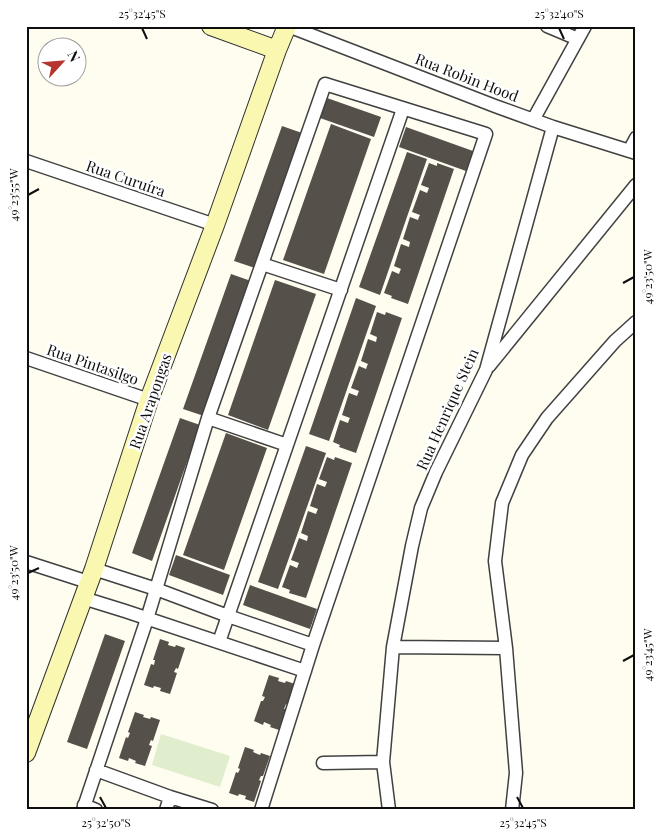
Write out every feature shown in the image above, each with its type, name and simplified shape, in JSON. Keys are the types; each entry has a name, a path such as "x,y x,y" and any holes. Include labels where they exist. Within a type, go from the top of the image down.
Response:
{"street":[{"path":"211,26 277,50"},
{"name":"Rua Arapongas","path":"26,753 88,583 149,400 215,225 277,50 288,26"},
{"name":"Rua Robin Hood","path":"288,26 533,120 632,152"},
{"path":"547,26 578,39"},
{"path":"533,120 585,26"},
{"path":"96,810 83,807 147,619 208,418 325,84 486,134 313,645 261,810"},
{"path":"219,642 403,109"},
{"name":"Rua Henrique Stein","path":"389,810 383,762 393,647 421,508 436,472 486,370 553,127"},
{"path":"632,152 636,138"},
{"name":"Rua Curuíra","path":"26,161 215,225"},
{"path":"486,370 636,185"},
{"path":"262,264 341,290"},
{"path":"512,810 516,773 506,648 496,561 502,503 522,454 547,418 615,341 636,322"},
{"name":"Rua Pintasilgo","path":"26,358 149,400"},
{"path":"208,418 287,445"},
{"path":"26,562 88,583 156,589 313,645"},
{"path":"88,583 125,611 305,671"},
{"path":"393,647 506,648"},
{"path":"323,763 383,762"},
{"path":"96,770 212,810"},
{"path":"166,810 170,797"}],"green space":[{"path":"161,734 230,756 220,787 152,765"}],"building":[{"path":"327,98 381,117 374,137 320,118"},
{"path":"331,124 371,139 324,274 283,260"},
{"path":"282,126 302,133 255,268 234,261"},
{"path":"406,127 473,151 466,171 399,147"},
{"path":"407,152 427,159 380,295 359,287"},
{"path":"429,163 437,166 437,163 454,169 408,304 391,298 392,296 384,293 392,271 399,274 401,269 394,266 401,244 409,247 410,242 403,239 410,217 418,220 420,215 412,212 420,190 427,193 429,188 421,185"},
{"path":"231,274 251,281 204,416 183,409"},
{"path":"275,280 316,294 268,430 228,415"},
{"path":"356,298 376,306 329,441 309,434"},
{"path":"377,312 385,315 386,312 402,318 356,453 339,447 340,445 333,442 340,420 348,423 350,418 342,415 349,393 357,396 359,391 351,388 359,366 366,369 368,364 361,361 368,339 376,342 377,337 370,334"},
{"path":"180,418 200,425 152,561 132,553"},
{"path":"226,433 267,448 224,570 183,555"},
{"path":"306,446 326,453 278,589 258,582"},
{"path":"327,457 334,460 335,457 352,463 306,598 289,593 290,590 282,587 290,565 297,568 299,563 291,560 299,538 307,541 308,536 301,533 308,511 316,514 318,509 310,506 317,484 325,487 327,482 319,479"},
{"path":"176,555 230,575 223,595 169,575"},
{"path":"250,585 317,609 310,629 243,605"},
{"path":"105,634 125,641 87,749 67,742"},
{"path":"160,639 169,642 168,645 185,648 178,669 176,668 174,672 177,673 170,694 160,691 161,688 144,685 151,664 154,665 155,660 153,660"},
{"path":"269,675 279,678 278,681 295,684 288,705 286,704 284,709 286,709 279,730 270,727 271,725 264,722 263,725 254,721 261,701 265,697 262,696"},
{"path":"135,712 144,715 143,717 160,720 153,741 151,740 149,745 152,746 145,766 135,763 136,761 129,758 128,761 119,758 126,737 128,738 130,733 128,732"},
{"path":"245,747 254,750 253,752 260,755 261,753 270,756 263,776 259,780 261,781 254,802 245,799 246,796 229,793 236,772 238,773 240,769 238,768"}]}
